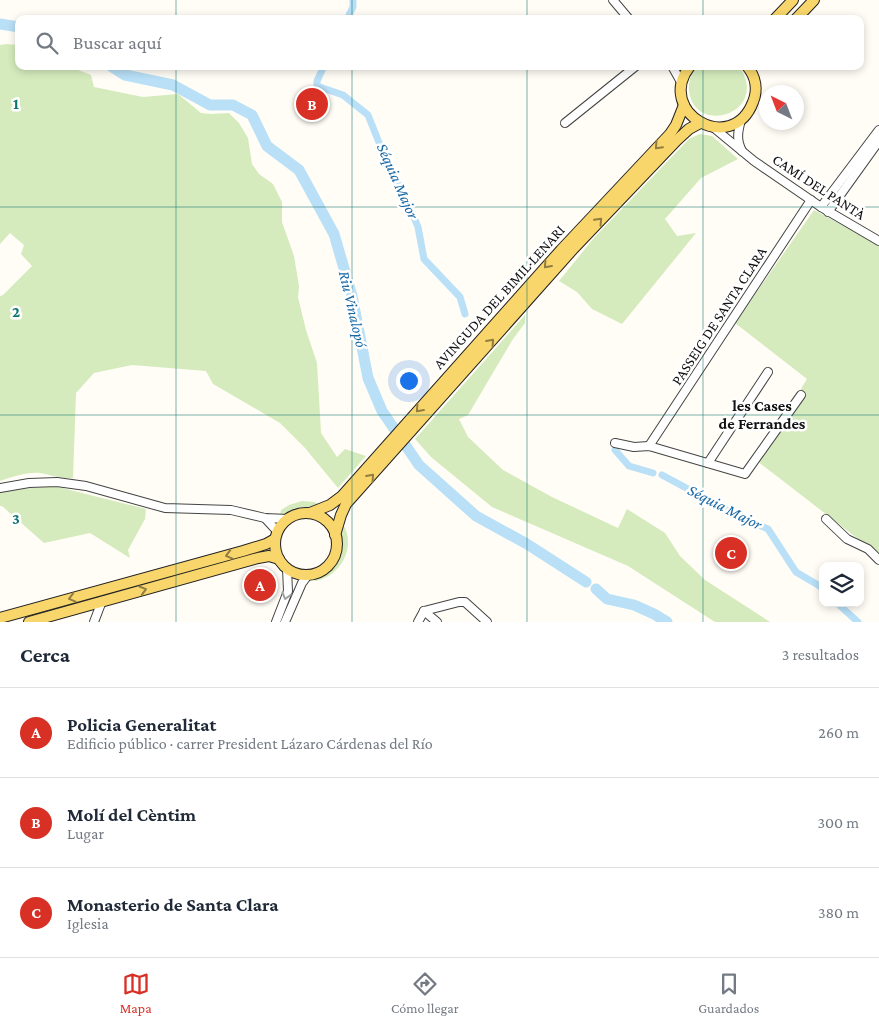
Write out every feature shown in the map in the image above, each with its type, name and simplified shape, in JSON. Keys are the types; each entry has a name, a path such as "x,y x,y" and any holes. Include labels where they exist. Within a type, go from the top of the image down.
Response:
{"main road":[{"path":"779,15 793,0"},
{"path":"800,15 814,0"},
{"path":"687,70 682,82 681,98 684,105 690,116 700,123 714,128 729,126 742,120 750,110 755,97 756,87 752,70"},
{"name":"AVINGUDA DEL BIMIL·LENARI","path":"335,534 346,504 584,224 670,134 684,105"},
{"name":"AVINGUDA DEL BIMIL·LENARI","path":"310,513 330,505 342,496 677,140 700,123"},
{"path":"0,618 266,544 276,535 288,519 298,514 310,513 328,522 335,534 336,549 331,562 320,571 308,574 295,573 287,569 278,559 275,549 276,535"},
{"path":"29,622 258,558 269,556 278,559"}],"street":[{"path":"612,0 625,15"},
{"path":"565,123 631,70"},
{"path":"674,70 682,82"},
{"path":"742,120 738,140 744,155"},
{"name":"CAMÍ DEL PANTÀ","path":"714,128 744,155 824,210 879,241"},
{"path":"824,210 879,130"},
{"path":"824,210 879,141"},
{"name":"PASSEIG DE SANTA CLARA","path":"649,446 811,200"},
{"path":"708,463 768,372"},
{"path":"615,443 649,446 745,474 801,395"},
{"path":"0,488 57,482 86,486 166,508 231,510 265,518 288,519"},
{"path":"265,518 276,535"},
{"path":"826,519 848,539 868,549 879,560"},
{"path":"276,622 288,591 287,569"},
{"path":"286,622 302,583 308,574"},
{"path":"94,622 102,601"},
{"path":"418,622 424,611 465,602 486,622"},
{"path":"424,611 437,622"}],"green space":[{"path":"0,45 15,45 15,70 78,70 91,75 94,87 143,97 178,94 201,113 229,113 239,123 248,138 252,164 259,174 273,184 282,202 282,222 294,256 299,286 298,297 317,363 321,433 337,457 345,449 366,456 338,488 305,448 280,423 213,384 206,371 132,365 94,373 76,393 73,478 35,473 0,481 0,296 32,266 21,254 24,245 10,233 0,244"},
{"path":"695,70 741,70 746,82 746,96 739,107 728,113 716,116 704,113 694,105 689,91"},
{"path":"700,134 712,136 738,159 701,178 665,219 677,236 696,233 622,324 592,309 577,292 559,281 593,239 689,139"},
{"path":"814,210 879,245 879,555 757,461 807,379 735,323"},
{"path":"525,315 525,323 513,339 468,415 459,419 468,437 503,470 552,497 618,528 627,509 665,533 680,556 705,580 770,622 715,622 628,566 492,507 431,457 415,439"},
{"path":"54,486 146,509 145,519 128,550 130,558 90,533 44,543 0,506 0,491"},
{"path":"302,501 315,502 319,505 280,515 281,510"},
{"path":"343,526 347,534 348,543 344,560 339,567 325,578 316,581 312,579 333,564 339,551"}],"waterway":[{"name":"Séquia Major","path":"349,15 353,7 353,0"},
{"name":"Riu Vinalopó","path":"0,24 15,26"},
{"name":"Riu Vinalopó","path":"117,70 125,75 173,85 210,105 233,105 252,115 267,146 299,170 334,234 352,296 368,378 382,411 419,465 476,516 527,544 586,582"},
{"name":"Séquia Major","path":"322,70 317,81 317,86 343,95 368,115 384,155 418,227 424,259 460,297 465,314"},
{"name":"Séquia Major","path":"615,450 629,466 653,473"},
{"name":"Séquia Major","path":"662,475 744,519 768,529 796,572 819,586"},
{"name":"Riu Vinalopó","path":"596,589 607,599 634,605 667,622"},
{"name":"Séquia Major","path":"841,607 858,622"}],"place":[{"name":"Molí del Cèntim","path":"312,104"},
{"name":"Monasterio de Santa Clara","path":"731,553"},
{"name":"Policia Generalitat","path":"260,585"}],"district":[{"name":"les Cases de Ferrandes","path":"762,414"}]}
